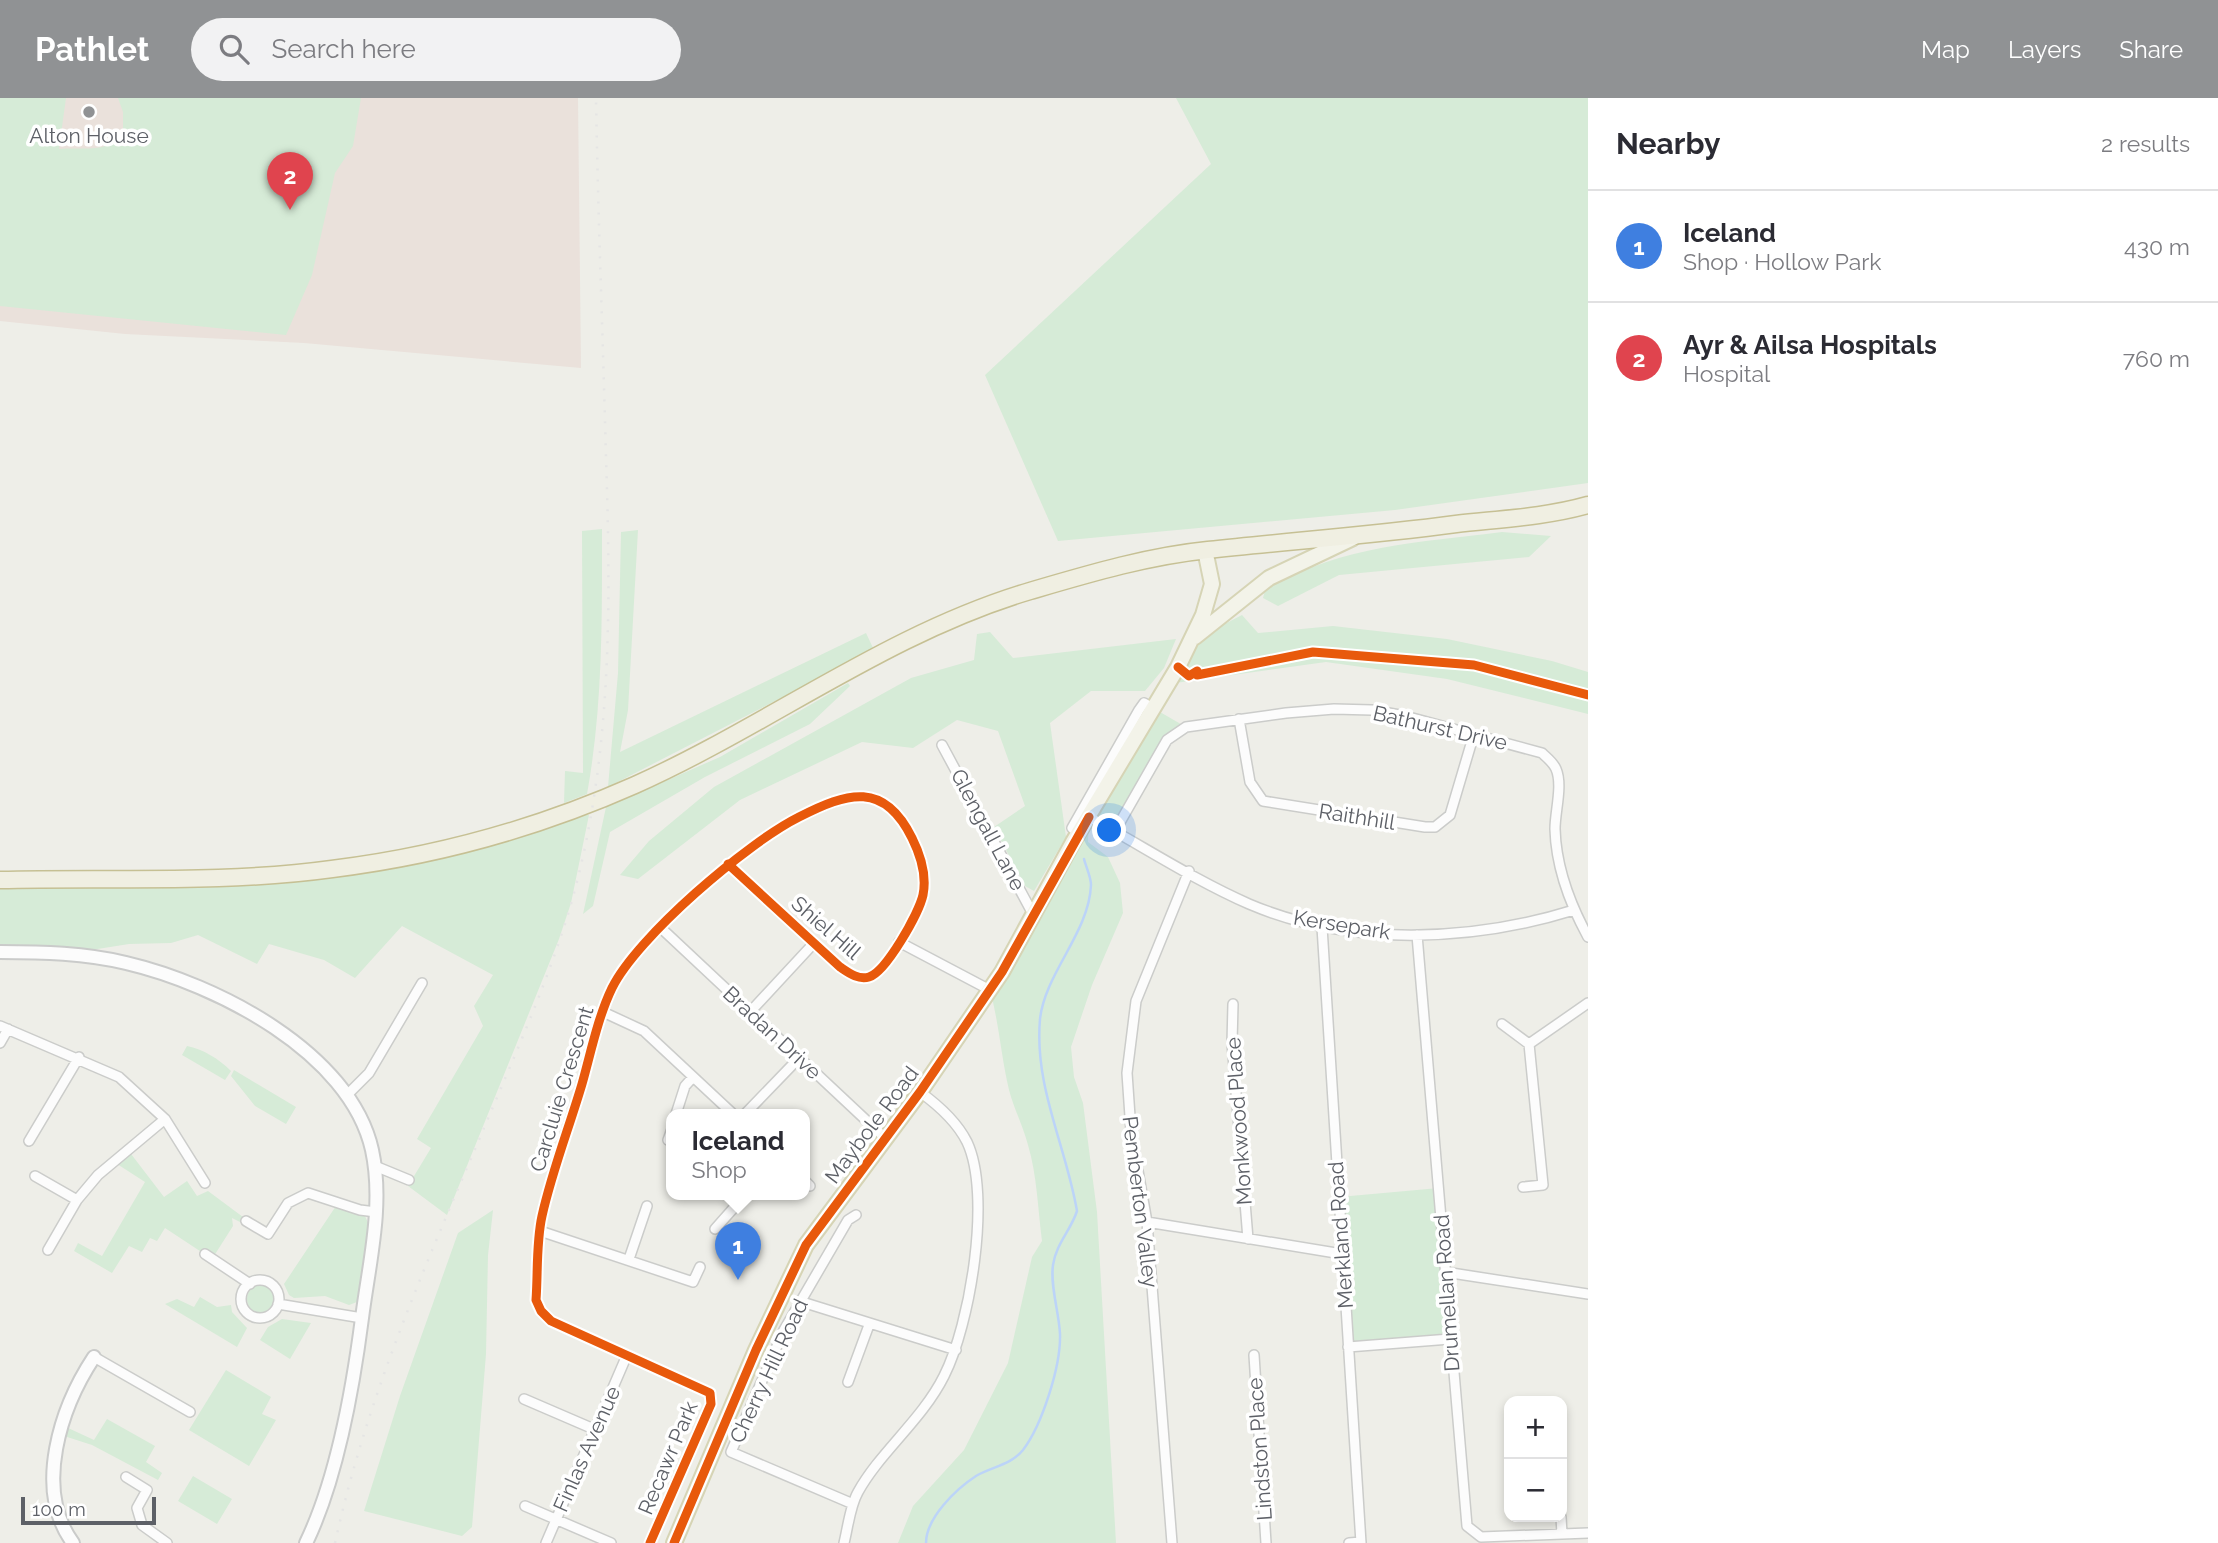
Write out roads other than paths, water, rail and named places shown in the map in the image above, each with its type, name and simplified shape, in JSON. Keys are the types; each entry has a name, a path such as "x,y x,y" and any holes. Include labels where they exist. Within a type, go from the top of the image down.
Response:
{"highway":[{"path":"0,880 254,876 330,870 452,849 567,814 634,785 679,764 883,651 974,610 1108,569 1205,550 1353,538 1588,505"}],"main road":[{"name":"Maybole Road","path":"1190,642 1269,578 1353,538"},
{"name":"Maybole Road","path":"674,1543 756,1350 806,1245 920,1092 990,990 1190,642 1203,615 1212,583 1205,550"}],"street":[{"path":"1079,833 1072,828 1139,710 1144,703 1153,708"},
{"name":"Bathurst Drive","path":"1115,831 1167,740 1186,727 1334,709 1372,710 1542,753 1557,771 1555,831 1561,871 1574,910 1588,936"},
{"name":"Raithhill","path":"1239,719 1250,782 1255,794 1263,801 1425,827 1436,827 1450,815 1474,734"},
{"name":"Glengall Lane","path":"942,745 1034,916"},
{"name":"Carcluie Crescent","path":"627,1355 551,1321 541,1311 536,1300 540,1231 603,1012 625,967 661,928 729,864 786,823 818,807 856,795 874,797 891,807 902,819 921,860 923,896 899,942"},
{"name":"Kersepark","path":"1089,817 1248,903 1322,927 1417,935 1489,930 1536,922 1574,910"},
{"name":"Shiel Hill","path":"729,864 814,943 856,977 867,978 884,968 899,942"},
{"name":"Pemberton Valley","path":"1172,1543 1147,1222 1128,1105 1129,1043 1136,1001 1189,871"},
{"name":"Merkland Road","path":"1322,927 1361,1543"},
{"name":"Bradan Drive","path":"661,928 884,1137"},
{"name":"Drumellan Road","path":"1417,935 1466,1527 1481,1537 1588,1533"},
{"path":"899,942 990,990"},
{"path":"750,1012 814,943"},
{"path":"0,952 88,955 128,963 174,978 230,1003 296,1043 331,1075 347,1095 361,1120 375,1166 376,1212 353,1390 321,1502 306,1543"},
{"path":"347,1095 369,1073 422,983"},
{"path":"1529,1044 1588,1003"},
{"name":"Monkwood Place","path":"1233,1004 1232,1043 1248,1239"},
{"path":"603,1012 644,1031 728,1109"},
{"path":"1502,1024 1529,1044 1546,1185 1523,1187"},
{"path":"0,1043 4,1028 79,1057 119,1077 165,1119 205,1183"},
{"path":"29,1141 79,1057"},
{"path":"750,1109 799,1058"},
{"path":"678,1109 685,1086 693,1077"},
{"path":"844,1543 858,1491 929,1402 956,1350 965,1322 976,1234 977,1187 973,1160 954,1122 920,1092"},
{"path":"48,1250 77,1200 99,1175 165,1119"},
{"path":"375,1166 409,1180"},
{"path":"35,1176 77,1200"},
{"path":"246,1221 268,1234 288,1203 303,1194 376,1212"},
{"path":"715,1229 741,1200"},
{"path":"629,1259 647,1206"},
{"name":"Cherry Hill Road","path":"853,1504 731,1452 799,1301 848,1220 856,1215"},
{"path":"1147,1222 1342,1254"},
{"path":"540,1231 693,1282 699,1267"},
{"path":"205,1254 250,1284"},
{"path":"1446,1272 1588,1294"},
{"path":"260,1281 271,1284 278,1293 278,1304 268,1317 257,1318 247,1313 242,1298 250,1284 260,1281"},
{"path":"799,1301 956,1350"},
{"path":"278,1304 362,1318"},
{"path":"848,1382 869,1325"},
{"path":"1348,1347 1450,1339"},
{"name":"Finlas Avenue","path":"546,1543 627,1355"},
{"name":"Recawr Park","path":"627,1355 705,1389 712,1398 650,1543"},
{"name":"Lindston Place","path":"1254,1355 1266,1543"},
{"path":"73,1543 56,1507 56,1462 66,1408 75,1386 94,1357 190,1412"},
{"path":"524,1399 596,1430"},
{"path":"126,1477 148,1490 137,1508 142,1525 167,1543"},
{"path":"525,1506 611,1543"},
{"path":"1561,1522 1562,1534"},
{"path":"1349,1543 1361,1543"}],"waterway":[{"path":"926,1543 931,1524 951,1496 976,1476 1007,1462 1023,1450 1037,1426 1054,1378 1060,1334 1053,1265 1057,1250 1077,1211 1046,1092 1039,1044 1040,1019 1050,985 1083,920 1088,903 1091,882 1084,859"}],"railway":[{"path":"335,1543 363,1437 398,1335 552,963 571,904 594,794 606,682 608,626 608,514 596,98"}],"place":[{"name":"Alton House","path":"89,112"},
{"name":"Ayr & Ailsa Hospitals","path":"290,210"},
{"name":"Iceland","path":"738,1280"}]}
